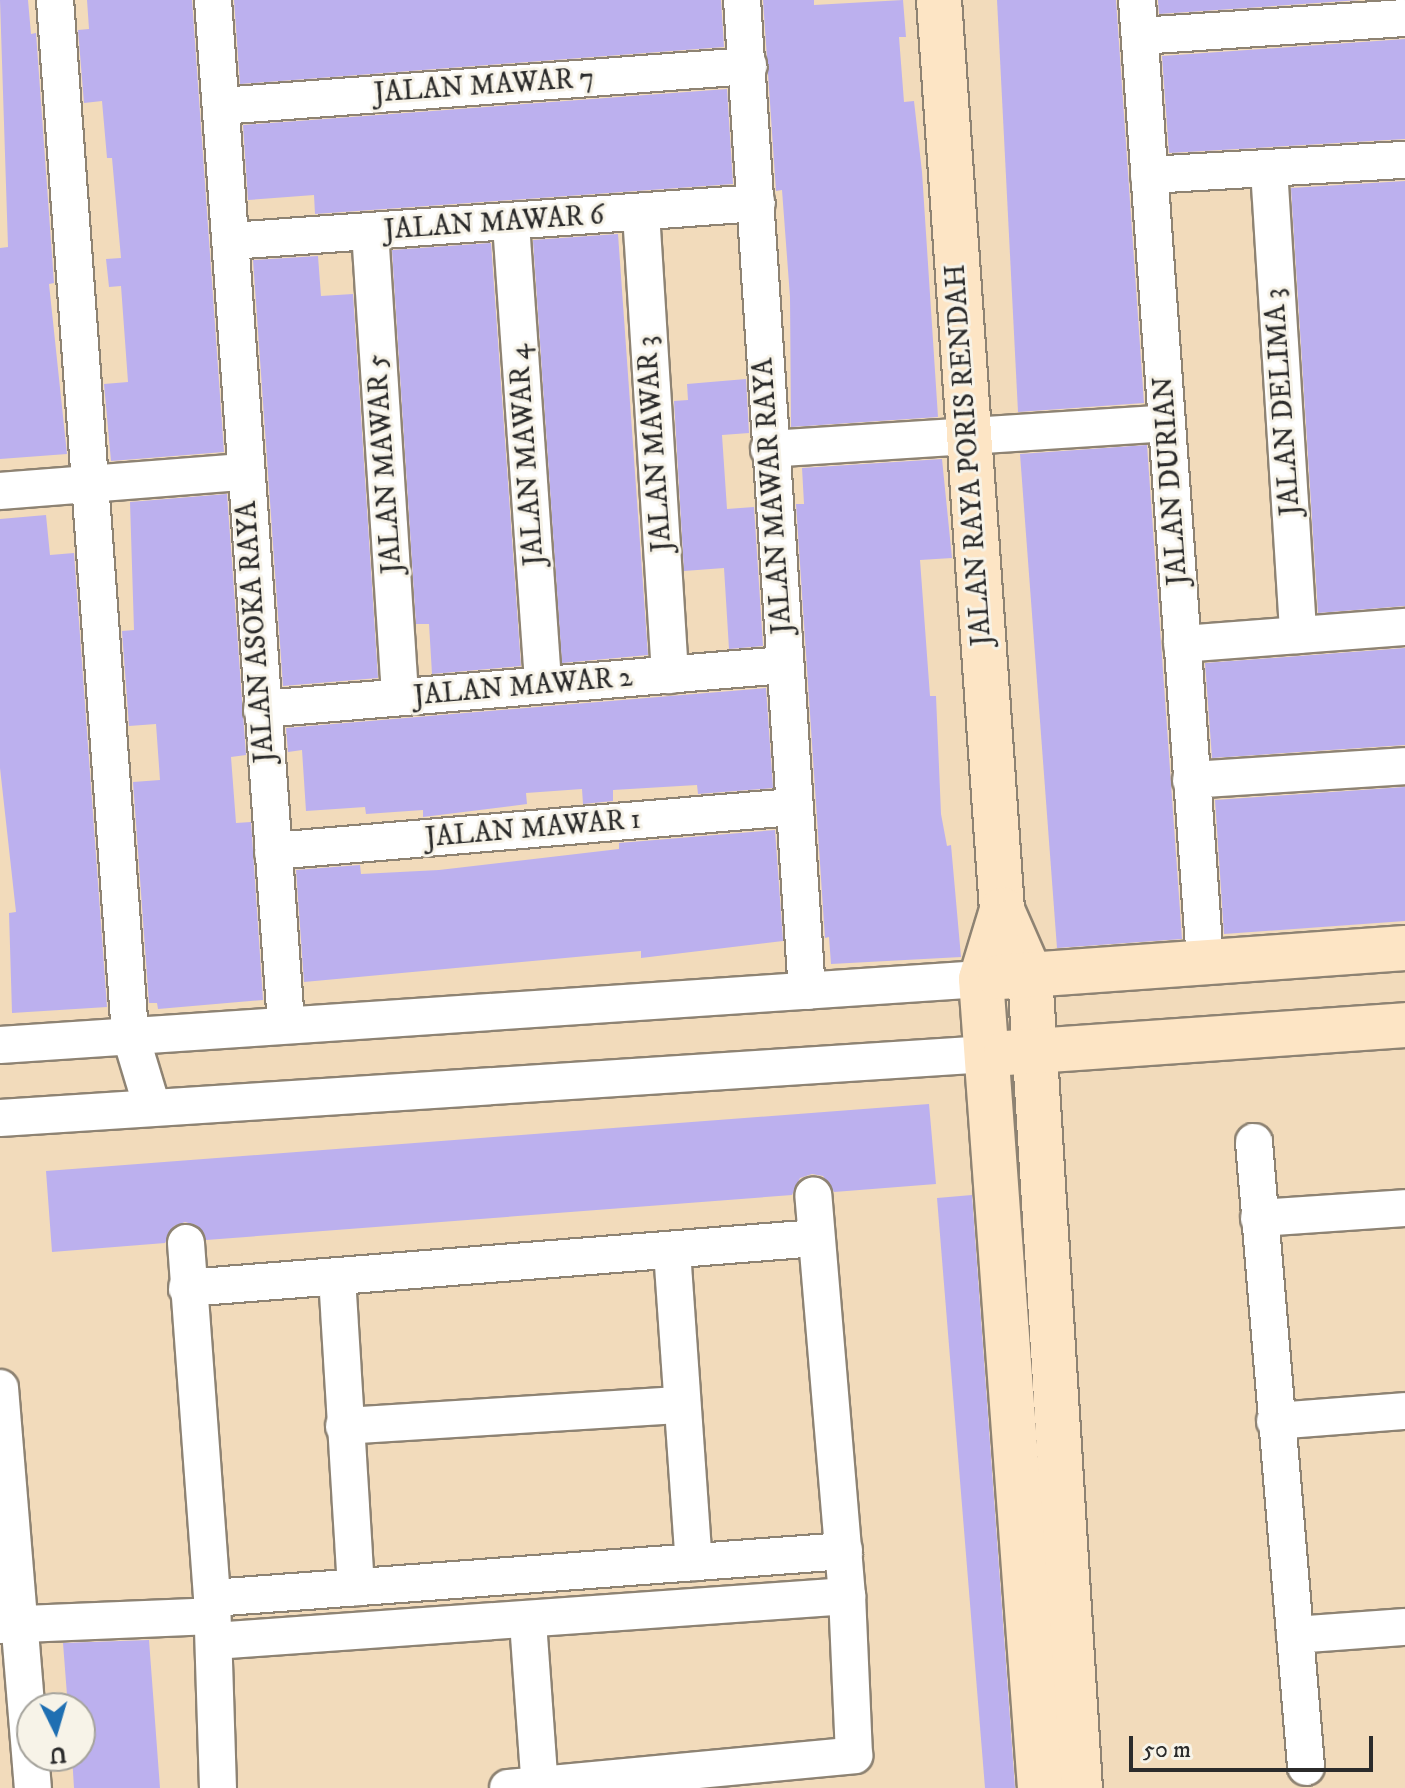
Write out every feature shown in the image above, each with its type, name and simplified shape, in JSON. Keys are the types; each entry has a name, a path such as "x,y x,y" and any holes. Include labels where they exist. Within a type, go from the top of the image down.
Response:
{"street":[{"path":"55,0 130,1034 152,1107"},
{"name":"JALAN ASOKA RAYA","path":"213,0 244,472 286,1023"},
{"name":"JALAN MAWAR RAYA","path":"742,0 757,203 769,449 807,991"},
{"name":"JALAN RAYA PORIS RENDAH","path":"939,0 1002,910 1030,974"},
{"name":"JALAN DURIAN","path":"1137,0 1205,961"},
{"path":"1140,36 1405,18"},
{"name":"JALAN MAWAR 7","path":"221,106 748,66"},
{"path":"1149,175 1405,160 1405,167"},
{"name":"JALAN DELIMA 3","path":"1269,169 1298,635"},
{"name":"JALAN MAWAR 6","path":"231,241 511,224 757,203"},
{"name":"JALAN MAWAR 3","path":"641,213 670,675"},
{"name":"JALAN MAWAR 4","path":"511,224 543,685"},
{"name":"JALAN MAWAR 5","path":"370,231 400,697"},
{"path":"769,449 1166,423"},
{"path":"0,491 244,472"},
{"path":"1182,644 1405,627"},
{"name":"JALAN MAWAR 2","path":"262,709 784,665"},
{"path":"1191,780 1405,766"},
{"name":"JALAN MAWAR 1","path":"273,851 793,807"},
{"name":"JALAN RAYA PORIS RENDAH","path":"981,979 1002,910"},
{"path":"0,1045 1405,948"},
{"path":"1030,974 1080,1788"},
{"path":"981,979 1040,1788"},
{"path":"0,1118 1034,1052 1405,1025"},
{"path":"1254,1142 1306,1767"},
{"path":"528,1622 529,1787 852,1759 856,1751 844,1551 813,1195"},
{"path":"1259,1218 1405,1208"},
{"path":"187,1288 816,1238"},
{"path":"186,1243 212,1618 218,1788"},
{"path":"672,1251 680,1405 694,1562"},
{"path":"337,1277 356,1587"},
{"path":"0,1388 10,1625 33,1788"},
{"path":"344,1426 680,1405"},
{"path":"1275,1421 1405,1411"},
{"path":"212,1618 356,1587 844,1551"},
{"path":"10,1625 212,1618 528,1622 847,1596"},
{"path":"1295,1635 1405,1627"}],"building":[{"path":"0,0 28,0 31,34 36,33 54,283 49,284 67,454 0,459 0,248 8,247"},
{"path":"87,0 192,0 224,452 111,461 104,384 128,382 121,286 109,287 106,259 121,258 112,158 107,158 102,101 84,103 78,30 89,29"},
{"path":"234,0 721,0 724,47 240,84"},
{"path":"763,0 814,0 814,5 903,0 906,37 899,37 904,102 914,101 922,172 938,417 791,427 790,297 782,190 776,191"},
{"path":"997,0 1116,0 1144,403 1018,412"},
{"path":"1158,0 1360,0 1159,14"},
{"path":"1405,39 1405,139 1169,153 1162,56"},
{"path":"727,89 733,184 315,214 314,195 248,200 243,125"},
{"path":"1405,181 1405,606 1318,613 1291,188"},
{"path":"618,234 648,655 562,663 533,240"},
{"path":"491,243 521,666 432,674 429,624 416,624 392,250"},
{"path":"318,256 321,296 353,294 378,678 283,686 253,260"},
{"path":"746,379 749,433 722,435 727,509 754,507 763,646 729,649 724,568 684,571 674,401 688,400 687,384"},
{"path":"1147,445 1182,939 1057,948 1020,454"},
{"path":"942,459 952,558 920,560 930,696 936,696 941,814 947,846 951,845 961,957 831,964 829,937 825,938 796,504 804,504 802,468"},
{"path":"227,494 246,755 231,757 236,823 251,822 263,1000 158,1009 157,1003 149,1003 133,782 160,780 156,724 129,726 122,631 134,630 130,502"},
{"path":"46,515 50,555 74,553 107,1007 12,1013 9,913 16,912 0,768 0,519"},
{"path":"1405,648 1405,745 1212,758 1205,663"},
{"path":"766,688 773,788 698,794 697,785 613,790 613,801 583,804 582,789 526,793 527,804 423,817 423,810 366,814 365,807 306,811 302,750 288,752 286,728"},
{"path":"1405,787 1405,921 1224,934 1215,800"},
{"path":"775,830 783,941 641,958 641,951 304,982 296,870 360,865 361,874 439,870 619,849 619,843"},
{"path":"929,1104 936,1184 834,1192 823,1176 812,1174 800,1178 792,1195 206,1240 196,1225 185,1222 174,1226 165,1243 52,1252 46,1171"},
{"path":"972,1195 1015,1788 985,1788 937,1198"},
{"path":"149,1640 160,1788 74,1788 73,1772 96,1772 96,1692 67,1692 63,1643"}]}
